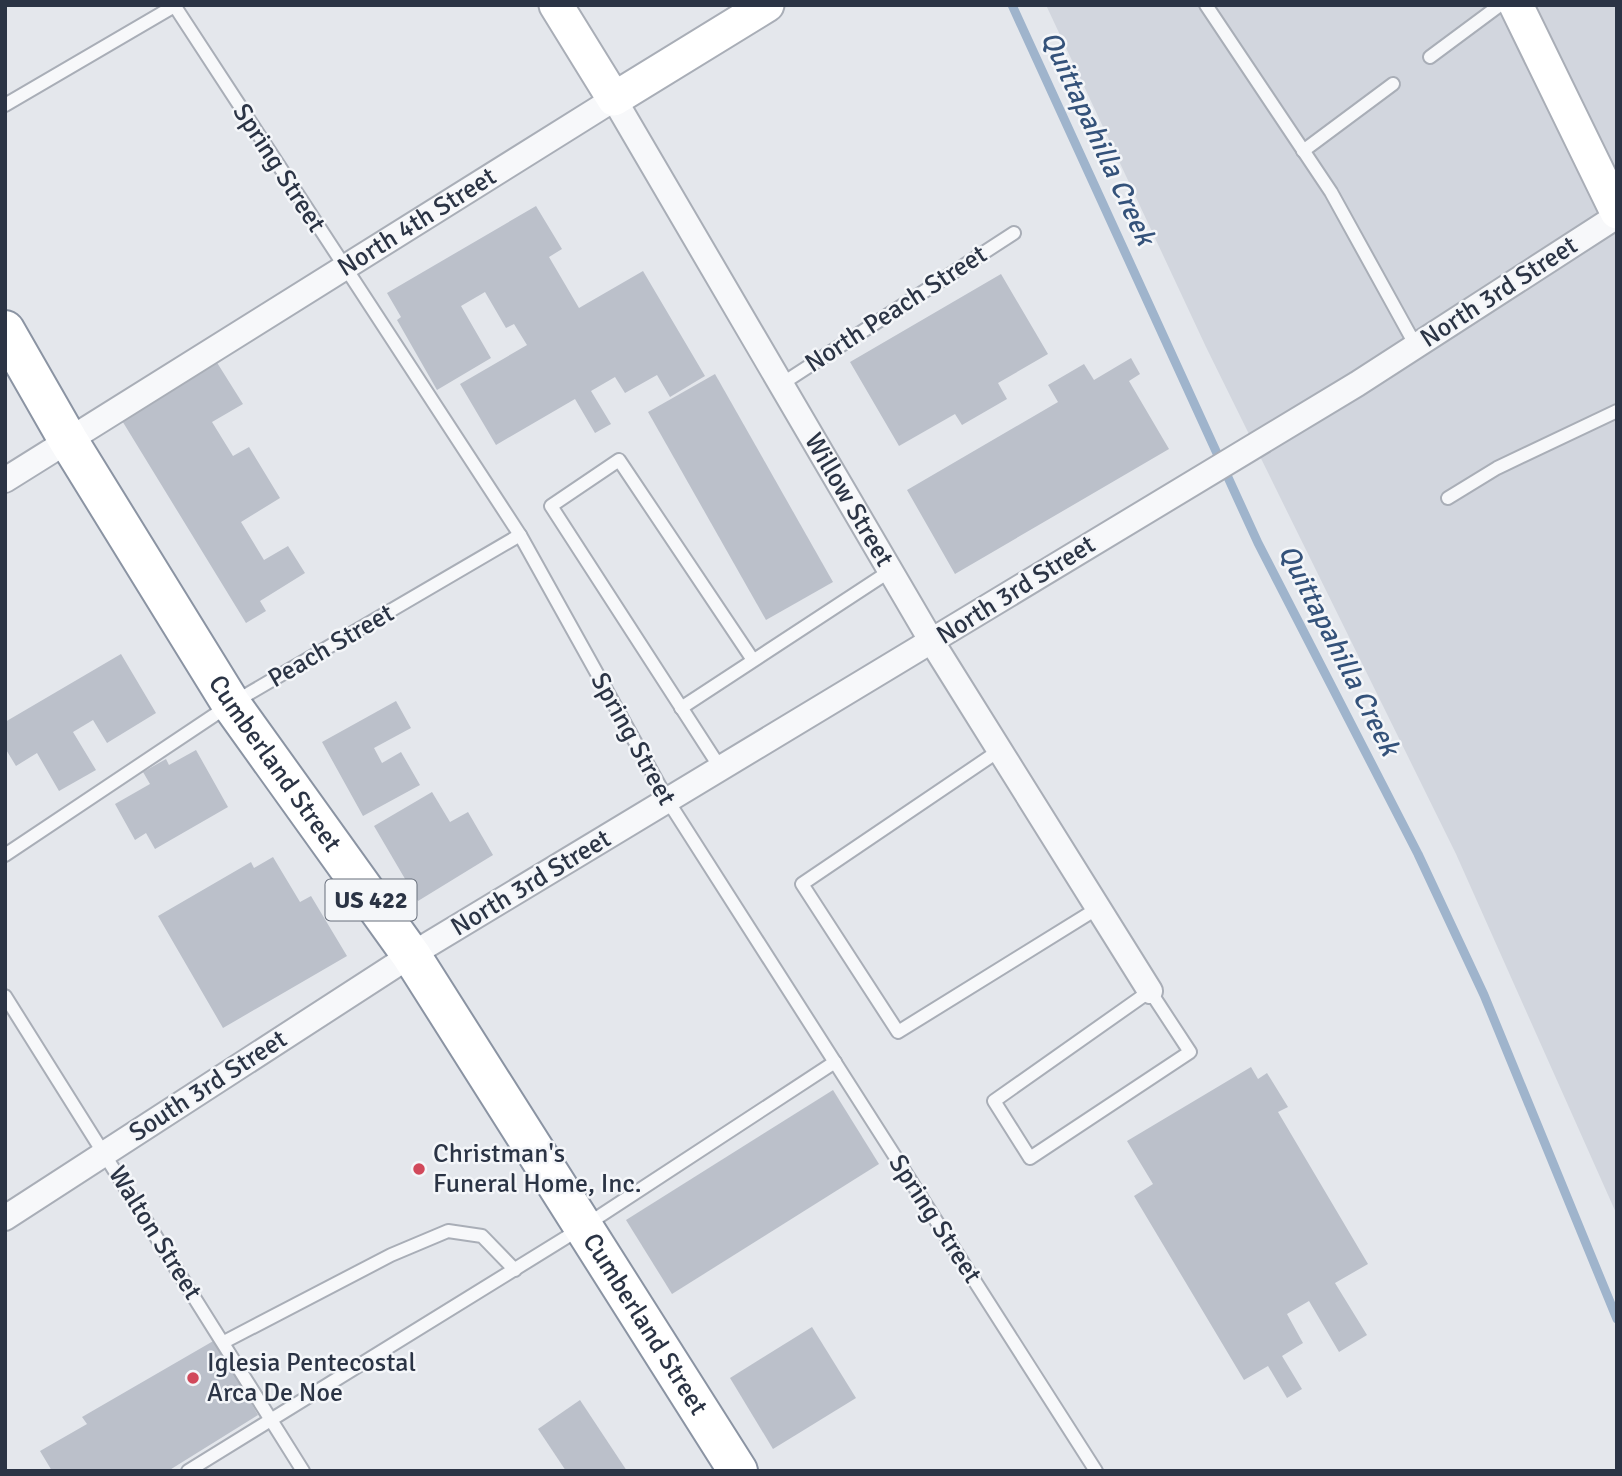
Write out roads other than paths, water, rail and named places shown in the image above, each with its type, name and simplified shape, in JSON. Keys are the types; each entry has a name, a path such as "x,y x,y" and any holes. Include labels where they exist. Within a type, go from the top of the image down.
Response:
{"highway":[{"name":"Cumberland Street","path":"5,330 68,440 231,705 411,955 738,1471"}],"street":[{"name":"Willow Street","path":"556,5 614,99 779,385 932,642 1150,991"},
{"name":"North 4th Street","path":"5,480 767,5"},
{"path":"1516,5 1617,214"},
{"name":"North 3rd Street","path":"411,955 932,642 1416,346 1617,214"},
{"name":"South 3rd Street","path":"5,1218 411,955"}],"lane":[{"path":"1206,5 1331,192 1416,346"},
{"path":"1430,57 1500,5"},
{"path":"5,105 175,6"},
{"name":"Spring Street","path":"175,6 520,534 668,801 1096,1471"},
{"path":"1303,151 1393,84"},
{"name":"North Peach Street","path":"779,385 1014,233"},
{"path":"1448,498 1497,468 1617,411"},
{"path":"720,769 551,506 619,460 753,660"},
{"name":"Peach Street","path":"5,855 231,705 520,534"},
{"path":"681,708 890,571"},
{"path":"1000,750 802,884 898,1032 1098,908"},
{"path":"1150,991 1190,1052 1030,1158 994,1101 1150,991"},
{"name":"Walton Street","path":"5,996 303,1471"},
{"path":"188,1471 515,1270 835,1062"},
{"path":"224,1342 391,1255 448,1231 482,1236 515,1270"}],"waterway":[{"name":"Quittapahilla Creek","path":"1012,5 1258,543 1418,854 1484,995 1617,1319"}],"place":[{"name":"Christman's Funeral Home, Inc.","path":"419,1169"},
{"name":"Iglesia Pentecostal Arca De Noe","path":"193,1378"}]}
